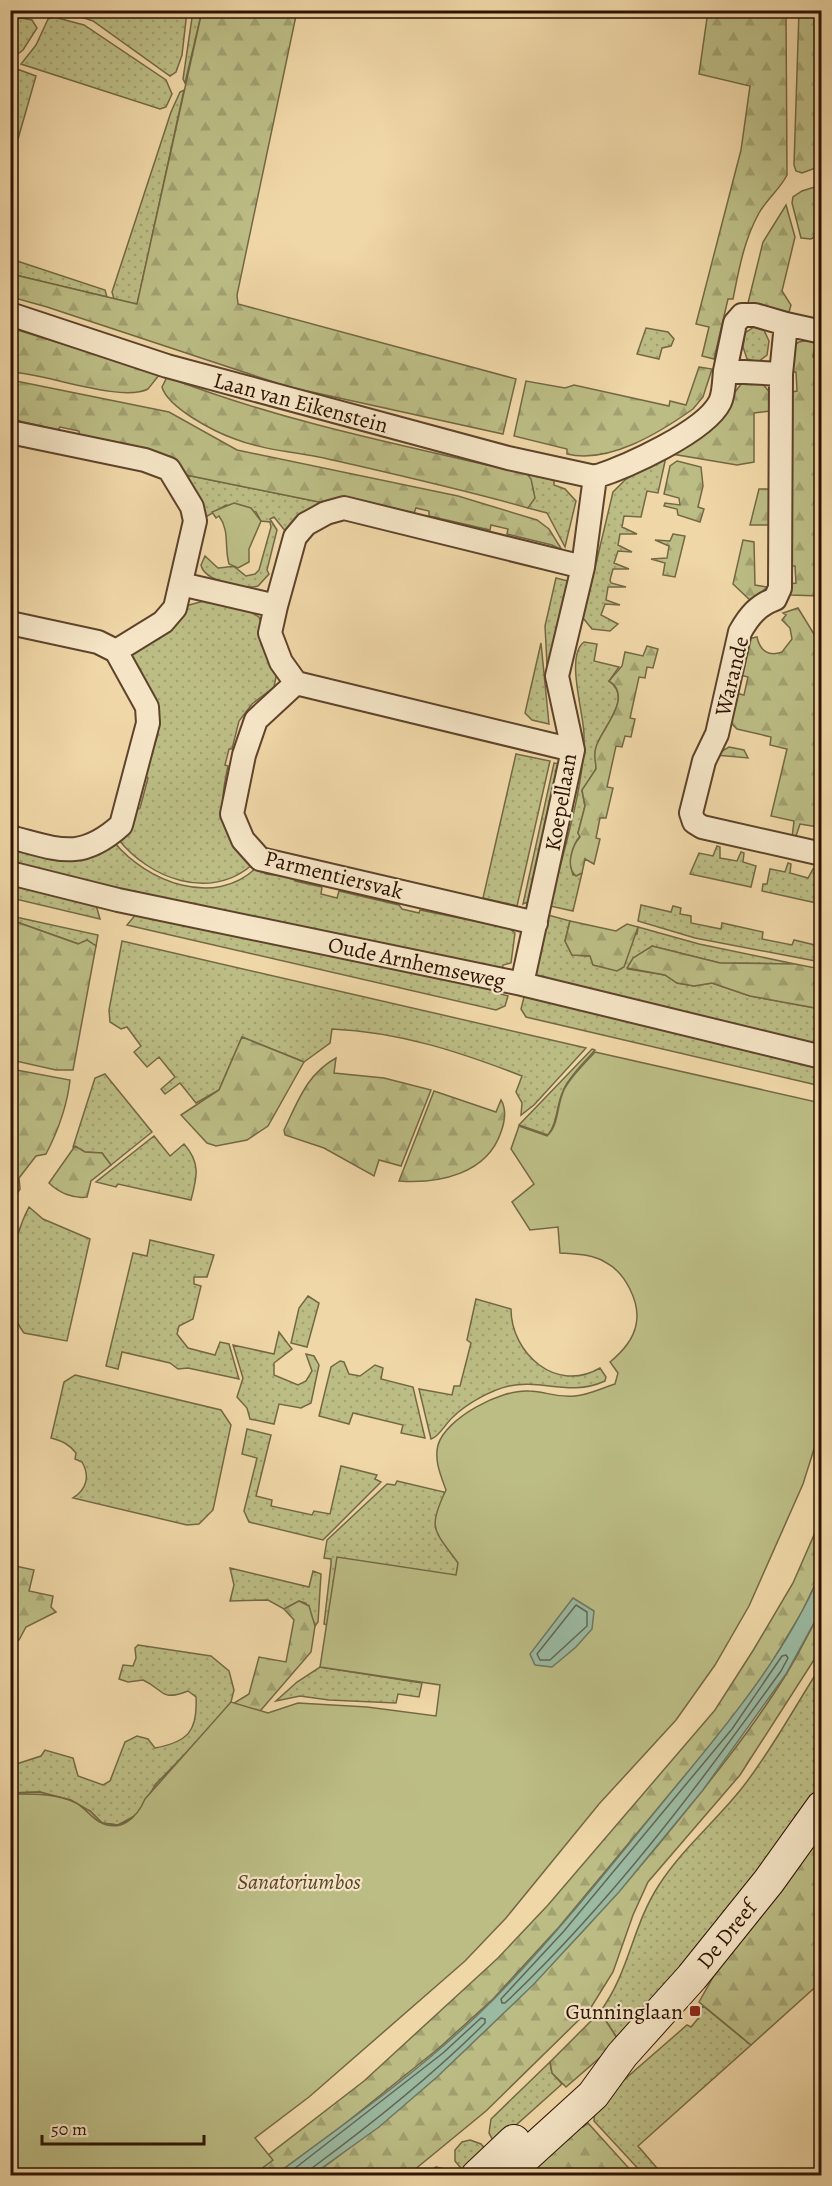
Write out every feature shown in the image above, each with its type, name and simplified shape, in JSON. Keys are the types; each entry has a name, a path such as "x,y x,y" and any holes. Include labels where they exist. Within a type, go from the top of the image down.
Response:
{"main road":[{"name":"De Dreef","path":"488,2174 567,2094 622,2055 692,1977 769,1881 822,1808"}],"street":[{"name":"Laan van Eikenstein","path":"10,314 167,366 508,458 595,477"},
{"path":"595,477 622,468 705,422 720,402 735,322 742,315 754,315 822,332"},
{"name":"Warande","path":"786,324 781,374 780,588 775,599 763,603 748,618 740,632 717,734 704,760 691,813 694,822 702,826 822,854"},
{"path":"725,371 781,374"},
{"path":"10,432 145,460 169,469 192,507 195,521 175,608 163,622 116,651"},
{"name":"Koepellaan","path":"522,984 573,750 557,676 583,567 595,477"},
{"path":"573,750 297,683 281,662 270,633 295,537 306,524 326,513 344,508 583,567"},
{"path":"181,584 276,606"},
{"path":"10,623 98,642 116,651 147,707 148,723 121,825 112,833 81,850 68,851 10,837"},
{"name":"Parmentiersvak","path":"297,683 256,720 244,755 232,814 243,840 260,859 536,923"},
{"name":"Oude Arnhemseweg","path":"10,873 118,900 522,984 822,1057"}],"green space":[{"path":"64,11 187,11 182,55 176,72 170,76 93,21"},
{"path":"193,11 202,11 185,83 183,79"},
{"path":"202,11 297,11 237,295 238,304 516,379 503,434 289,387 11,297 11,274 137,304"},
{"path":"708,11 786,11 787,175 762,208 749,234 733,299 728,299 714,359 702,356 709,327 696,324 741,150 750,86 699,74"},
{"path":"799,11 814,11 821,64 821,166 802,173 796,171 794,165"},
{"path":"54,17 84,25 166,80 172,94 166,107 160,109 21,64 36,45 48,19"},
{"path":"21,18 32,20 37,28 23,50 11,59 11,20"},
{"path":"17,69 36,76 18,139 10,137 11,93"},
{"path":"184,90 137,305 114,299 112,292 171,112 180,92"},
{"path":"821,185 821,233 811,239 801,238 792,203 793,197 802,191"},
{"path":"786,205 795,237 782,291 791,305 789,312 748,303 763,242"},
{"path":"11,259 105,290 107,297 11,274"},
{"path":"754,327 764,330 769,341 767,355 758,362 747,359 743,347 745,333"},
{"path":"11,328 160,374 148,389 120,392 11,372"},
{"path":"646,328 668,332 674,339 671,346 662,348 659,359 637,354"},
{"path":"809,340 816,342 813,357 821,359 821,596 790,595 790,584 796,583 795,566 790,566 791,392 797,391 796,372 791,372 794,346 799,342"},
{"path":"699,367 712,369 703,397 693,409 665,428 633,444 600,455 583,456 567,454 567,449 514,436 526,381 565,388 574,385 669,406 670,401 686,405"},
{"path":"167,377 300,420 527,474 531,479 535,498 528,508 324,458 246,443 216,431 182,411 166,395 162,387"},
{"path":"11,380 169,412 237,450 458,496 537,520 549,529 562,550 552,545 507,534 508,529 491,525 490,530 429,516 429,511 416,508 414,513 372,503 324,503 186,475 79,435 79,431 60,427 58,430 11,419"},
{"path":"745,381 761,382 771,394 770,411 754,413 754,462 737,465 672,454 699,439 717,424 734,394"},
{"path":"666,457 658,493 647,491 641,517 624,516 622,527 637,534 620,534 618,545 632,552 618,551 614,563 629,569 613,569 610,580 611,583 626,587 608,587 606,600 620,605 605,604 601,615 618,624 610,631 592,629 583,618 613,492 626,479"},
{"path":"677,461 701,467 703,486 698,507 704,509 700,522 678,515 677,509 664,506 665,503 680,505 679,498 664,494 670,466"},
{"path":"527,474 554,480 554,485 565,489 576,501 565,547 547,513 528,508 534,491"},
{"path":"186,475 324,503 286,532 274,517 270,519 277,530 267,570 269,574 258,586 244,587 225,583 209,576 201,565 205,556 218,568 233,566 246,576 255,574 259,570 271,527 270,522 261,521 256,512 226,505 204,518 201,501"},
{"path":"759,489 770,489 770,525 750,525"},
{"path":"234,503 251,508 261,521 249,549 249,562 238,568 229,564 225,527 219,516 216,518 212,512"},
{"path":"673,534 685,536 675,577 663,575 665,563 651,559 667,558 669,546 655,540 670,541"},
{"path":"743,540 754,542 755,585 767,587 752,602 733,584"},
{"path":"556,578 568,581 553,649 555,717 548,684 545,626"},
{"path":"204,601 249,611 259,617 278,667 274,687 252,704 239,721 232,749 229,749 225,765 228,766 223,797 225,819 228,829 252,865 235,876 217,882 199,883 163,874 146,865 118,839 132,825 137,810 140,808 148,778 145,775 158,734 131,660 132,655 189,605"},
{"path":"798,608 814,634 821,656 820,844 817,844 818,827 800,824 795,839 792,838 794,821 771,816 787,749 770,745 771,737 737,729 730,722 735,693 744,695 748,677 740,675 748,639 757,637 766,652 773,654 782,652 792,639 790,628 782,620 786,615 783,613"},
{"path":"584,642 597,644 594,661 619,667 609,681 615,687 618,703 597,746 596,769 582,791 585,806 578,833 580,836 573,850 571,865 573,875 582,873 573,911 550,906 581,776 584,735 577,686 576,659"},
{"path":"541,643 549,724 532,720 525,713"},
{"path":"647,646 658,649 653,668 647,667 645,678 639,677 630,718 635,719 631,737 625,736 622,747 616,746 607,787 613,788 606,818 600,818 596,838 600,839 594,864 585,859 582,873 576,876 570,862 574,846 580,837 578,833 585,806 582,790 596,769 596,747 617,704 616,688 609,681 622,666 625,652 643,656"},
{"path":"729,747 744,750 748,758 715,755"},
{"path":"516,754 550,761 517,906 483,898"},
{"path":"554,763 560,764 528,902 523,904"},
{"path":"114,842 144,869 182,885 201,888 221,886 239,880 256,868 266,874 292,877 295,881 322,887 321,894 337,898 339,891 399,905 402,909 419,913 420,910 509,928 515,933 511,963 503,965 502,971 11,868 11,848 52,859 72,860"},
{"path":"717,846 720,847 720,858 737,861 741,852 744,853 743,862 756,866 751,887 690,874 699,853 713,856"},
{"path":"788,863 791,864 790,873 808,878 813,869 816,869 815,879 821,881 821,904 762,891 763,884 767,884 770,869 785,872"},
{"path":"11,885 96,905 100,919 11,898"},
{"path":"641,905 671,912 673,906 681,908 680,914 691,916 691,923 721,929 722,923 763,932 762,939 792,945 794,940 815,945 816,938 821,939 821,962 695,938 638,921"},
{"path":"137,913 498,987 497,993 508,996 505,1006 496,1010 127,925"},
{"path":"548,915 570,921 565,941 572,955 591,956 637,934 638,927 699,944 795,964 720,963 652,946 628,969 665,975 677,983 694,986 712,983 750,996 821,1009 821,1053 537,978 535,974"},
{"path":"11,916 98,935 96,946 87,940 79,944 11,920"},
{"path":"11,920 78,944 87,940 96,946 73,1070 56,1070 11,1060"},
{"path":"570,921 616,931 627,924 638,927 624,967 617,971 593,965 590,956 572,955 565,941"},
{"path":"122,941 586,1048 534,1105 521,1115 522,1103 516,1092 522,1076 429,1045 382,1034 332,1029 330,1043 304,1062 242,1037 219,1090 196,1103 180,1083 165,1094 161,1089 175,1077 159,1057 147,1067 134,1052 141,1046 127,1027 121,1029 110,1022 109,1010"},
{"path":"652,946 720,963 795,964 821,969 821,1009 750,996 712,983 694,986 677,983 665,975 627,968 633,958"},
{"path":"525,993 821,1068 821,1086 526,1017 521,1009"},
{"path":"242,1037 304,1062 268,1126 247,1140 216,1146 207,1143 181,1115 219,1090"},
{"path":"592,1049 595,1050 566,1085 554,1125 548,1135 519,1125"},
{"name":"Sanatoriumbos","path":"595,1052 821,1103 821,1427 803,1484 749,1606 715,1665 676,1720 599,1804 506,1918 465,1961 309,2097 255,2138 273,2160 253,2175 11,2176 11,1794 60,1797 79,1805 106,1825 120,1825 132,1818 145,1799 231,1702 268,1713 298,1703 367,1707 436,1716 440,1685 320,1667 337,1557 456,1575 458,1563 439,1536 435,1522 436,1513 446,1490 437,1457 438,1445 443,1435 452,1425 476,1407 504,1395 529,1391 575,1396 615,1384 618,1373 610,1362 626,1346 636,1325 636,1307 630,1289 619,1273 600,1259 560,1253 558,1227 530,1230 512,1202 534,1184 511,1149 519,1126 547,1136 554,1126 565,1088"},
{"path":"336,1058 334,1073 384,1078 431,1090 401,1166 379,1160 374,1176 324,1148 285,1135 284,1130 304,1089 326,1064"},
{"path":"11,1069 70,1080 65,1109 51,1145 46,1154 36,1156 19,1178 20,1189 13,1200 10,1196"},
{"path":"105,1074 152,1132 111,1165 102,1153 85,1152 73,1147 95,1078"},
{"path":"434,1091 496,1112 501,1100 505,1116 501,1132 485,1158 473,1167 430,1181 399,1181"},
{"path":"154,1136 170,1156 184,1144 189,1151 196,1170 191,1200 118,1184 116,1187 96,1182"},
{"path":"75,1146 85,1152 102,1153 111,1165 91,1181 87,1197 67,1194 57,1190 49,1183"},
{"path":"29,1207 43,1219 90,1239 67,1341 24,1333 12,1305 11,1271 14,1253"},
{"path":"150,1240 214,1255 207,1277 194,1277 194,1284 201,1286 193,1319 179,1326 177,1334 188,1348 215,1355 220,1342 229,1344 239,1379 188,1368 178,1369 170,1363 122,1352 118,1369 106,1366 133,1253 147,1256"},
{"path":"308,1296 319,1303 307,1347 291,1343 299,1308"},
{"path":"476,1299 511,1309 513,1325 519,1340 539,1365 568,1376 584,1375 600,1368 606,1377 605,1381 580,1388 521,1384 502,1388 465,1407 437,1436 431,1439 419,1389 452,1395 454,1386 460,1386 471,1343 467,1340"},
{"path":"279,1332 292,1349 274,1363 274,1375 298,1385 306,1381 312,1371 306,1354 314,1356 319,1365 311,1403 301,1408 279,1404 274,1424 250,1419 247,1408 237,1397 243,1378 233,1345 274,1354"},
{"path":"340,1361 344,1362 349,1374 360,1376 375,1365 383,1368 381,1379 413,1387 425,1438 401,1433 403,1425 353,1413 349,1424 319,1416 331,1367"},
{"path":"75,1375 221,1410 231,1425 213,1510 199,1524 187,1525 73,1498 86,1482 86,1472 82,1462 75,1459 76,1453 71,1447 51,1438 64,1382"},
{"path":"247,1429 271,1435 256,1496 272,1500 271,1506 312,1515 314,1511 330,1514 341,1466 377,1475 375,1479 381,1482 323,1540 249,1522 244,1511 257,1458 242,1454"},
{"path":"397,1481 444,1492 458,1563 457,1576 338,1558 330,1626 324,1624 331,1564 331,1559 324,1558 327,1540 387,1484 395,1485"},
{"path":"11,1503 17,1521 11,1544"},
{"path":"821,1519 821,1572 802,1612 769,1667 727,1725 559,1927 493,1999 439,2048 337,2130 275,2175 241,2176 364,2081 498,1958 548,1905 715,1710 793,1583"},
{"path":"11,1565 34,1570 29,1591 53,1596 51,1607 56,1612 26,1627 19,1640 11,1644"},
{"path":"230,1568 309,1587 313,1571 321,1574 318,1622 315,1626 306,1603 299,1601 284,1609 268,1600 230,1601 234,1585"},
{"path":"299,1601 309,1606 315,1626 311,1652 249,1724 224,1835 11,1832 10,1793 40,1792 71,1800 90,1811 102,1823 118,1825 138,1814 156,1784 234,1703 249,1694 259,1657 286,1662 294,1620 284,1609"},
{"path":"821,1610 821,1649 740,1775 648,1882 633,1915 613,1972 590,2009 486,2111 408,2175 312,2176 407,2101 452,2061 496,2021 580,1935 659,1844 742,1739 787,1673"},
{"path":"138,1645 211,1656 229,1671 234,1690 231,1702 205,1736 156,1784 138,1814 118,1825 102,1823 90,1811 40,1792 11,1793 10,1766 41,1756 45,1750 73,1758 78,1776 103,1785 110,1781 125,1742 137,1736 148,1739 155,1748 175,1742 188,1733 195,1719 196,1697 188,1691 167,1695 143,1680 128,1682 119,1679 123,1665 133,1666 136,1658 135,1648"},
{"path":"821,1666 821,1785 730,1912 619,2041 600,2012 618,1981 650,1901 678,1859 732,1800 753,1773"},
{"path":"320,1667 422,1683 419,1697 398,1694 396,1703 329,1700 300,1696 276,1701 297,1682"},
{"path":"821,1828 821,1982 751,2045 699,2002 720,1965"},
{"path":"703,2006 751,2045 638,2146 663,2175 644,2175 594,2121 595,2105 687,2025 691,2027 701,2015 698,2012"},
{"path":"600,2012 619,2041 566,2087 552,2073 550,2062"},
{"path":"550,2062 552,2073 562,2084 495,2144 489,2133 491,2119"},
{"path":"578,2122 583,2127 588,2123 635,2175 526,2176"},
{"path":"470,2140 481,2144 487,2151 464,2172 455,2161 455,2150 462,2142"},
{"path":"436,2167 448,2170 454,2175 422,2175"}],"water":[{"path":"821,1572 821,1610 786,1674 703,1790 619,1892 533,1985 437,2077 379,2127 312,2175 275,2175 332,2134 442,2047 494,1999 539,1950 626,1848 753,1689 790,1633"},
{"path":"573,1598 594,1611 592,1629 576,1647 552,1667 535,1665 530,1654"}],"place":[{"name":"Gunninglaan","path":"695,2011"}]}
